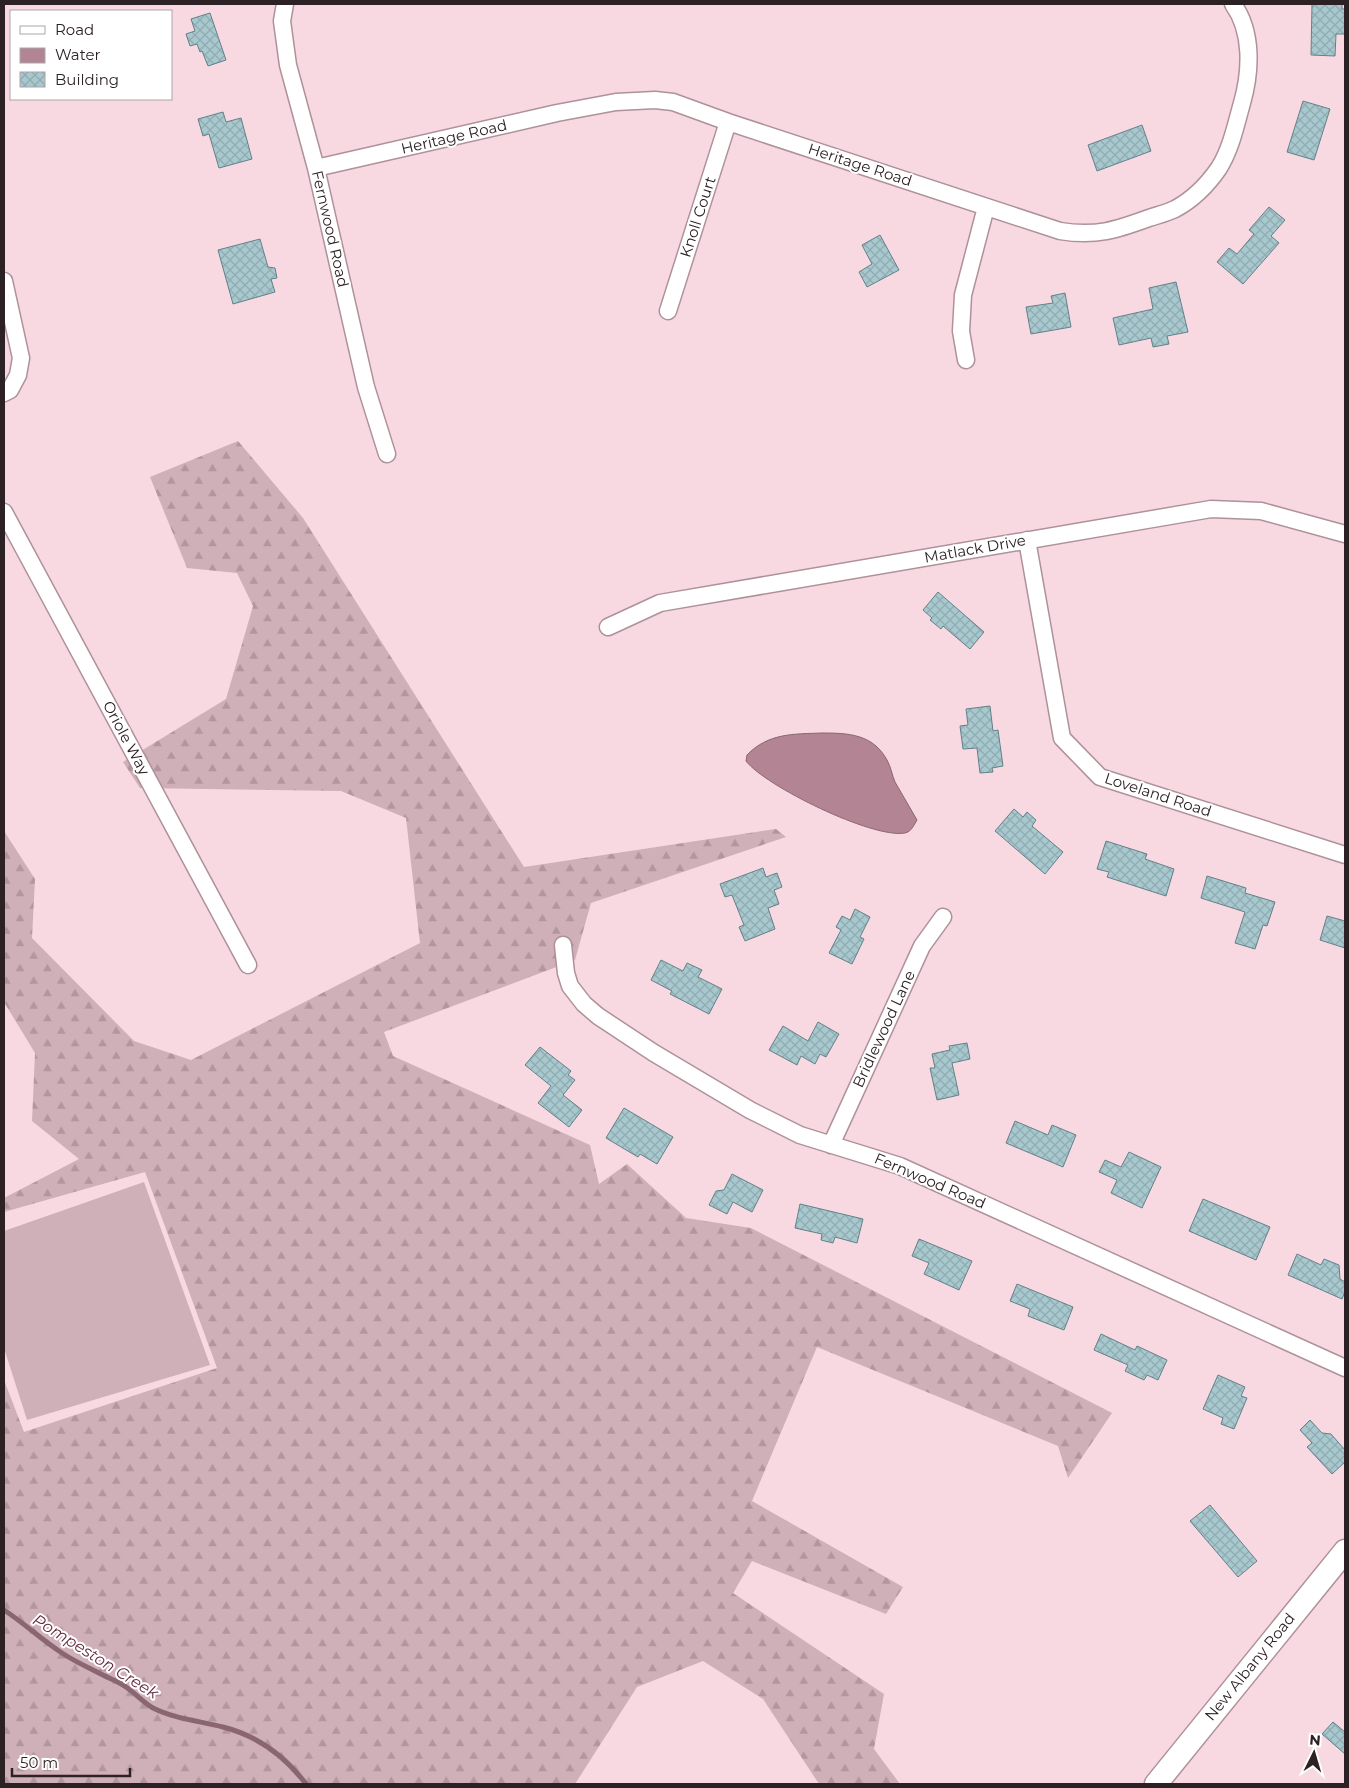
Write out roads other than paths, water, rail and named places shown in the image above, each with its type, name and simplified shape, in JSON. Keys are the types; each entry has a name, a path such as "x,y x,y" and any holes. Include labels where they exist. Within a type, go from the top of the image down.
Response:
{"main road":[{"name":"New Albany Road","path":"1156,1784 1345,1551"}],"street":[{"name":"Fernwood Road","path":"284,4 282,21 288,65 316,168 366,387 387,454"},
{"name":"Heritage Road","path":"316,168 616,102 655,100 673,102 728,122 1060,231 1079,234 1113,231 1175,209 1201,190 1219,167 1233,136 1247,86 1249,53 1242,22 1233,4"},
{"name":"Knoll Court","path":"668,311 728,122"},
{"path":"966,360 961,331 963,294 986,206"},
{"path":"4,281 21,358 18,375 10,390 4,394"},
{"name":"Matlack Drive","path":"608,627 660,603 1211,509 1260,511 1345,534"},
{"name":"Oriole Way","path":"4,512 248,965"},
{"name":"Loveland Road","path":"1027,540 1062,738 1100,777 1345,855"},
{"name":"Bridlewood Lane","path":"831,1145 922,946 943,917"},
{"name":"Fernwood Road","path":"563,944 566,973 570,986 584,1004 598,1016 654,1054 750,1110 800,1135 900,1166 1345,1368"}],"water":[{"path":"822,733 859,737 875,745 881,751 895,782 917,820 911,830 905,833 890,833 869,828 821,809 774,784 757,772 746,761 747,755 764,742 782,736"}],"waterway":[{"name":"Pompeston Creek","path":"4,1610 62,1653 123,1685 153,1708 179,1717 236,1731 270,1748 306,1784"}]}
